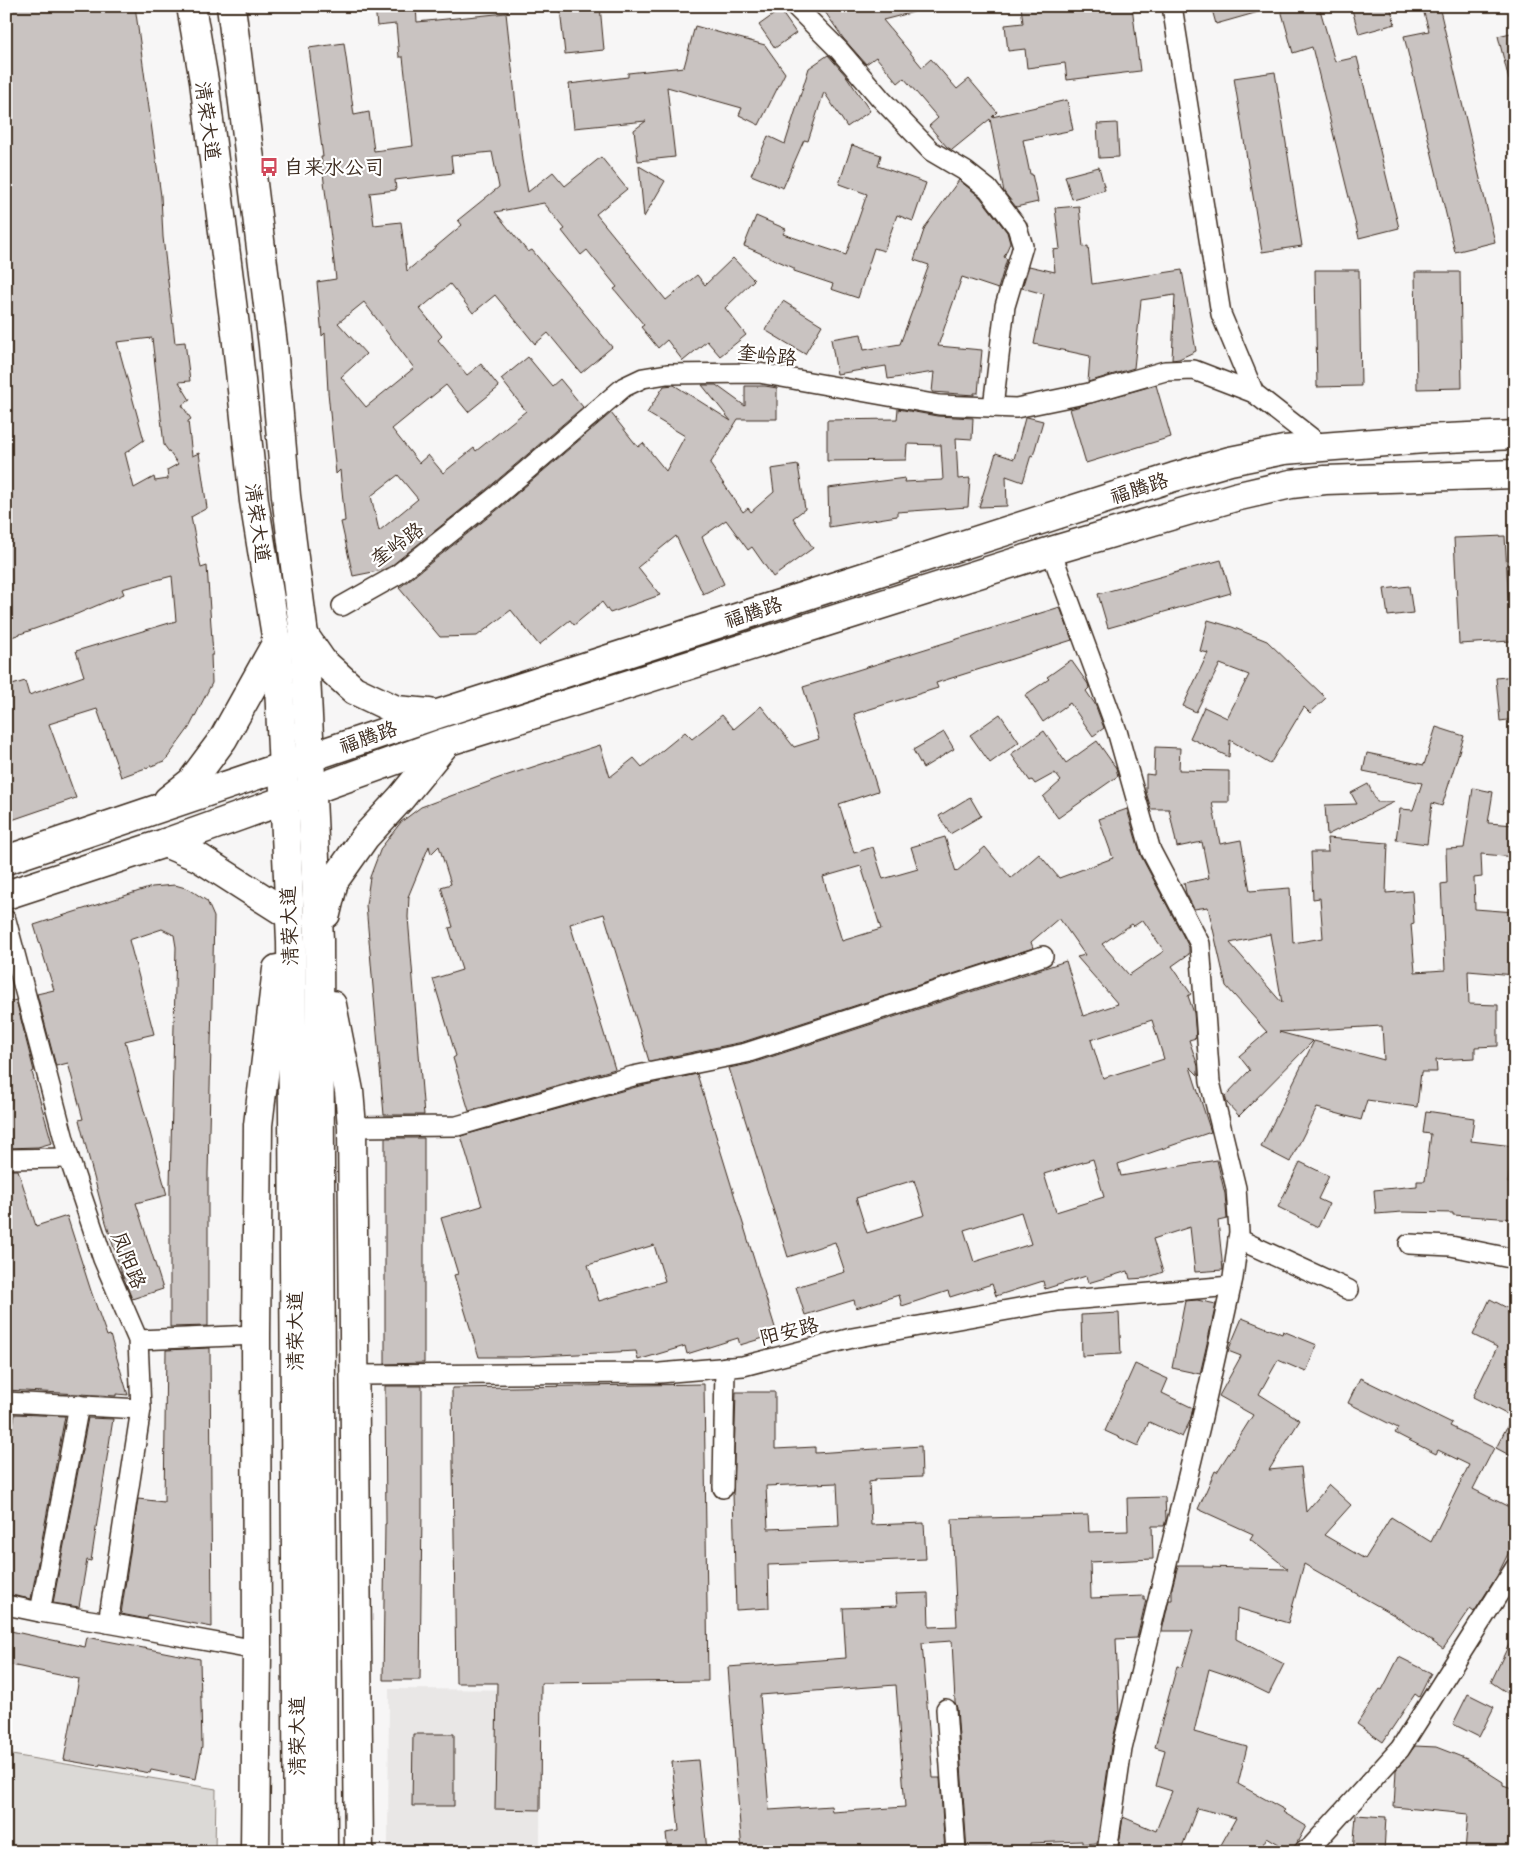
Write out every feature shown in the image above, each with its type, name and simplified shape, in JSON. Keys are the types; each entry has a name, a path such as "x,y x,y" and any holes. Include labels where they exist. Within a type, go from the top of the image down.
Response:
{"main road":[{"name":"清荣大道","path":"192,6 204,81 236,334 254,501 277,642 290,928 307,1112 323,1852"},
{"name":"清荣大道","path":"230,6 272,335 286,496 304,634 319,940 307,1112 298,1852"},
{"name":"福腾路","path":"6,860 438,714 1174,477 1230,461 1284,450 1424,439 1515,435"},
{"name":"福腾路","path":"6,894 165,843 446,742 1051,551 1235,497 1290,484 1325,480 1515,474"},
{"path":"304,634 322,661 354,690 396,710 438,714"},
{"path":"157,809 191,782 223,739 277,642"},
{"path":"359,1852 352,1127 349,1091 319,940 334,881 365,837 401,798 446,742"},
{"path":"165,843 198,857 290,928 278,964 258,1124 255,1852"}],"street":[{"path":"795,6 839,50 881,99 931,151 966,171 988,189 1017,227 1023,246 1005,306 993,407"},
{"path":"1172,6 1221,314 1254,393 1323,447"},
{"name":"奎岭路","path":"342,606 397,575 494,498 624,387 643,378 667,374 759,374 939,406 1016,408 1089,394 1165,372 1194,370 1254,393"},
{"path":"1051,551 1117,731 1151,851 1200,944 1210,1082 1236,1188 1238,1239 1231,1286 1200,1426 1122,1749 1107,1852"},
{"name":"凤阳路","path":"6,920 69,1158 103,1259 138,1340 141,1409 108,1622"},
{"path":"352,1127 457,1126 633,1076 746,1053 1043,956"},
{"path":"6,1160 69,1158"},
{"path":"1238,1239 1349,1290"},
{"path":"1409,1244 1451,1246 1515,1259"},
{"name":"阳安路","path":"355,1375 660,1373 743,1366 852,1338 1058,1301 1231,1286"},
{"path":"138,1340 256,1335"},
{"path":"723,1488 724,1367"},
{"path":"6,1403 141,1409"},
{"path":"40,1612 79,1405"},
{"path":"1303,1852 1311,1846 1400,1749 1515,1568"},
{"path":"6,1605 257,1650"},
{"path":"946,1709 956,1852"}],"shaded area":[{"path":"389,1689 541,1690 540,1852 388,1852"},
{"path":"6,1754 216,1789 215,1852 6,1852"}],"building":[{"path":"6,6 135,6 161,196 163,237 175,343 185,342 190,381 179,382 190,400 182,405 191,419 188,421 192,456 199,453 207,508 191,517 201,568 207,566 213,655 211,655 212,683 189,728 165,761 121,777 97,709 49,724 76,798 6,822 6,687 25,681 29,695 84,676 76,651 176,621 172,576 122,589 124,594 77,614 6,639","holes":["152,338 164,445 178,464 167,470 168,479 155,481 154,477 134,488 125,453 144,440 117,342"]},
{"path":"375,6 416,6 417,22 506,13 522,160 528,192 553,172 565,186 601,157 627,189 596,214 666,300 697,275 705,285 733,258 754,280 725,308 746,335 720,356 707,341 683,361 667,340 658,348 641,327 644,325 614,289 617,287 587,250 581,255 562,231 565,229 544,203 495,212 528,252 532,250 612,347 581,373 548,333 535,344 495,295 473,313 450,284 420,309 442,336 438,340 467,375 481,364 499,387 468,412 446,385 392,429 419,463 428,455 443,473 474,448 476,451 526,411 501,379 528,357 552,386 560,379 583,407 487,489 391,566 383,570 353,576 341,522 345,521 340,470 336,474 328,392 325,333 322,336 317,282 336,279 309,48 344,43 354,115 369,112 374,151 413,146 403,57 399,57 396,24 377,26","holes":["492,152 499,187 458,220 462,225 407,271 401,222 374,225 370,193 396,190 395,180 453,173 451,156","364,302 414,368 366,407 341,377 366,354 338,323","398,475 418,499 379,531 371,496"]},
{"path":"600,6 604,50 565,54 560,9"},
{"path":"821,6 914,6 914,12 883,20 922,67 931,59 957,89 969,79 997,112 992,117 1067,100 1073,130 1023,140 1038,202 1016,207 1004,192 990,119 952,150 947,147 929,126 938,118 904,78 898,83 876,57 866,64 843,38"},
{"path":"1021,6 1132,6 1140,71 1067,80 1065,63 1027,68 1025,49 1008,51 1005,25 1023,23"},
{"path":"1211,6 1262,6 1262,11 1216,24"},
{"path":"1280,6 1319,6 1335,62 1357,57 1399,228 1359,238 1312,47 1293,53"},
{"path":"1351,6 1390,6 1395,24 1359,34"},
{"path":"1422,6 1439,6 1495,242 1455,252 1404,36 1429,31"},
{"path":"780,10 796,33 775,48 759,25"},
{"path":"695,26 765,45 785,73 759,125 739,115 742,108 667,87 675,157 638,161 634,130 646,121 574,128 569,84 628,77 628,73 684,67"},
{"path":"1515,32 1515,79 1509,80 1498,36"},
{"path":"828,55 847,77 870,111 847,127 824,92 808,141 804,140 783,188 751,175 768,136 785,144 809,68"},
{"path":"1275,72 1302,246 1262,252 1234,78"},
{"path":"1117,123 1119,157 1099,158 1097,124"},
{"path":"852,145 881,155 878,166 926,183 913,221 897,215 884,251 874,248 858,298 831,289 833,284 794,271 794,268 744,246 756,216 786,229 783,234 846,255 867,194 839,184"},
{"path":"639,166 665,181 644,217"},
{"path":"1099,167 1105,190 1072,199 1065,176"},
{"path":"959,180 980,197 1007,232 1010,243 1004,257 1007,259 998,289 962,277 938,346 982,350 978,393 974,393 974,395 932,392 934,372 888,379 886,366 837,374 831,339 861,334 864,350 900,344 929,265 914,260 925,227"},
{"path":"1079,206 1083,247 1088,246 1092,284 1182,270 1196,351 1179,359 1172,360 1175,295 1141,300 1134,368 1088,382 1090,356 1034,344 1044,294 1022,288 1029,266 1055,272 1053,250 1060,249 1055,208"},
{"path":"1315,270 1359,270 1361,386 1317,387"},
{"path":"1415,272 1460,272 1462,388 1417,389"},
{"path":"783,301 822,325 805,354 765,330"},
{"path":"674,385 731,421 702,385 716,385 745,406 745,386 777,388 777,419 738,419 710,464 743,512 748,508 751,512 774,492 771,469 798,465 805,509 793,518 813,548 773,577 752,547 748,550 726,520 702,537 724,584 703,594 676,536 638,567 660,595 610,613 602,602 574,625 570,620 539,645 511,610 477,636 440,637 399,588 501,507 611,413 638,447 643,443 666,471 685,436 647,413 664,386"},
{"path":"1156,385 1171,437 1086,463 1070,409"},
{"path":"898,409 937,416 973,418 972,439 956,438 958,479 970,478 968,507 897,512 897,516 829,527 828,488 905,478 904,482 943,480 941,445 907,444 906,460 827,461 827,420 897,419"},
{"path":"1025,418 1043,421 1023,482 1006,476 1007,506 979,507 996,453 1014,459"},
{"path":"1505,536 1511,641 1459,644 1454,538"},
{"path":"1221,560 1231,593 1108,628 1098,594"},
{"path":"1409,586 1413,613 1388,616 1384,589"},
{"path":"1060,607 1072,640 936,683 938,688 854,714 878,791 839,804 854,853 873,847 883,879 918,869 911,847 945,837 956,872 985,847 1011,878 1039,854 1059,878 1113,858 1099,819 1127,809 1141,856 1189,947 1189,954 1172,966 1191,994 1188,996 1194,1013 1196,1038 1189,1040 1198,1066 1198,1075 1190,1067 1211,1132 1118,1164 1121,1176 1217,1160 1225,1194 1227,1219 1218,1221 1223,1270 1195,1272 1190,1227 1153,1239 1163,1272 1146,1278 1130,1279 1128,1271 1088,1283 1086,1276 1045,1289 1043,1281 996,1296 992,1284 950,1297 948,1291 902,1306 899,1295 856,1308 854,1300 805,1315 796,1287 845,1272 835,1242 788,1257 729,1068 749,1064 1066,961 1083,1016 1118,1004 1077,957 1085,955 1059,918 1031,942 1033,948 743,1042 649,1061 604,914 570,924 615,1069 469,1111 453,1058 456,1056 433,979 462,970 449,928 453,927 441,887 451,884 439,846 431,854 429,846 408,897 424,1115 384,1115 366,905 370,877 381,848 401,822 421,807 499,778 600,745 610,777 634,758 642,767 685,732 692,739 722,715 734,729 761,706 794,747 819,739 803,687","holes":["861,866 881,929 842,941 823,877","1143,920 1164,951 1129,975 1102,944 1132,924 1134,926","1152,1020 1164,1059 1103,1078 1091,1040","1093,1159 1104,1197 1056,1212 1044,1174","914,1180 925,1215 867,1233 856,1198","1021,1212 1031,1244 974,1262 964,1230"]},
{"path":"1208,620 1267,641 1326,698 1310,713 1304,707 1270,764 1230,740 1229,757 1190,738 1204,707 1227,718 1249,675 1220,664 1196,712 1183,706 1208,653 1200,651"},
{"path":"1071,660 1088,684 1089,688 1086,691 1095,704 1104,728 1093,736 1070,703 1043,722 1025,695 1049,679 1047,677"},
{"path":"1515,676 1515,719 1500,721 1496,678"},
{"path":"1000,714 1019,742 990,763 970,735"},
{"path":"1436,727 1464,736 1442,806 1432,803 1427,844 1396,840 1400,809 1413,810 1422,783 1363,771 1367,753 1424,765"},
{"path":"1044,731 1066,763 1097,741 1116,768 1118,776 1058,818 1043,797 1061,781 1055,773 1035,784 1032,780 1030,781 1011,754"},
{"path":"944,732 954,749 923,768 913,750"},
{"path":"1155,747 1180,748 1179,770 1229,771 1229,802 1212,802 1220,844 1241,840 1250,891 1290,888 1293,943 1323,938 1320,898 1313,899 1311,852 1328,852 1327,838 1388,843 1386,893 1412,891 1414,923 1411,924 1415,972 1445,970 1441,884 1447,883 1446,849 1464,848 1473,788 1493,792 1488,823 1515,825 1515,857 1481,854 1482,877 1474,878 1475,909 1515,912 1515,975 1468,971 1469,1004 1498,1005 1498,1046 1475,1047 1475,1058 1436,1060 1437,1072 1421,1072 1417,1107 1367,1100 1361,1120 1317,1108 1290,1162 1261,1147 1314,1041 1384,1060 1382,1026 1279,1032 1313,1041 1239,1116 1227,1103 1225,1096 1250,1070 1239,1056 1267,1032 1226,986 1208,907 1194,909 1186,893 1184,883 1209,878 1202,842 1177,847 1169,809 1151,809 1146,792 1146,774 1154,775","holes":["1270,934 1282,1003 1230,943"]},
{"path":"1368,784 1377,802 1394,802 1327,835 1325,805 1357,804 1351,793"},
{"path":"970,797 981,816 950,834 939,816"},
{"path":"175,885 189,889 207,901 214,917 208,1173 208,1326 170,1327 170,1185 176,947 174,935 162,929 129,940 154,1034 125,1041 167,1195 136,1203 163,1289 132,1299 105,1219 79,1120 83,1119 68,1063 56,1066 37,994 54,990 34,925 152,887"},
{"path":"16,1000 34,1071 32,1072 52,1143 38,1147 6,1148 6,1003"},
{"path":"697,1074 777,1334 740,1345 738,1338 687,1354 685,1346 638,1360 636,1351 519,1357 479,1357 454,1275 458,1274 441,1218 482,1206 461,1136 636,1087","holes":["654,1245 665,1281 599,1301 588,1265"]},
{"path":"1426,1111 1474,1118 1471,1141 1513,1146 1508,1183 1515,1183 1515,1219 1453,1215 1453,1213 1402,1212 1376,1214 1374,1190 1417,1186 1417,1181 1425,1181 1431,1134 1423,1133"},
{"path":"385,1138 424,1138 424,1363 385,1364"},
{"path":"1300,1162 1329,1176 1318,1199 1329,1204 1318,1227 1278,1207"},
{"path":"6,1170 18,1170 36,1226 67,1216 107,1336 110,1335 128,1395 6,1390"},
{"path":"1490,1299 1515,1312 1515,1458 1496,1448 1512,1417 1473,1397 1497,1347 1473,1335"},
{"path":"1197,1300 1216,1304 1200,1374 1172,1368 1185,1301"},
{"path":"1119,1313 1121,1354 1082,1356 1081,1315"},
{"path":"1242,1318 1282,1334 1283,1331 1317,1345 1306,1372 1278,1360 1259,1394 1300,1420 1269,1470 1301,1467 1306,1512 1329,1485 1351,1505 1324,1535 1365,1559 1391,1517 1431,1542 1469,1465 1438,1450 1436,1454 1395,1433 1398,1428 1348,1403 1360,1378 1452,1423 1450,1426 1494,1448 1473,1489 1515,1510 1515,1540 1497,1576 1474,1612 1470,1609 1443,1649 1394,1615 1304,1564 1288,1623 1237,1608 1236,1639 1284,1664 1269,1694 1236,1678 1209,1669 1194,1732 1247,1747 1238,1784 1285,1810 1283,1812 1306,1826 1292,1852 1267,1837 1259,1852 1217,1852 1236,1818 1197,1808 1180,1852 1118,1852 1123,1817 1156,1831 1172,1791 1156,1786 1165,1750 1155,1747 1177,1666 1182,1667 1193,1631 1162,1631 1169,1600 1172,1600 1172,1588 1178,1565 1288,1569 1250,1539 1253,1534 1198,1509 1215,1471 1217,1472 1253,1415 1219,1396 1241,1356 1228,1351"},
{"path":"210,1348 212,1627 148,1615 147,1619 121,1614 138,1499 164,1502 166,1350"},
{"path":"1135,1364 1168,1379 1162,1393 1193,1408 1190,1421 1182,1437 1149,1422 1138,1446 1105,1431"},
{"path":"704,1384 708,1681 541,1683 540,1810 495,1809 497,1683 456,1683 452,1388"},
{"path":"385,1386 422,1386 420,1680 383,1680 386,1524"},
{"path":"736,1392 775,1392 775,1449 815,1447 815,1453 921,1446 922,1477 875,1479 875,1481 869,1482 871,1525 924,1523 926,1559 768,1565 769,1608 736,1610 733,1492","holes":["837,1483 839,1526 768,1529 766,1486"]},
{"path":"15,1414 65,1416 31,1599 6,1594 6,1466"},
{"path":"88,1418 113,1419 91,1561 87,1560 79,1607 53,1603"},
{"path":"1165,1497 1166,1519 1164,1526 1152,1526 1153,1559 1090,1562 1091,1598 1144,1596 1144,1600 1146,1600 1137,1638 1116,1639 1119,1714 1111,1747 1097,1843 1082,1844 1082,1841 1030,1843 1030,1848 967,1851 952,1641 922,1643 933,1778 940,1778 945,1852 742,1852 728,1667 846,1658 843,1608 897,1606 896,1594 928,1593 929,1627 957,1626 952,1519 1088,1515 1089,1532 1128,1531 1127,1498","holes":["896,1685 905,1807 832,1812 831,1806 769,1810 760,1695"]},
{"path":"6,1630 85,1647 87,1637 200,1659 202,1746 196,1779 151,1770 150,1773 64,1760 79,1679 6,1664"},
{"path":"1515,1632 1515,1698 1491,1682"},
{"path":"1399,1657 1431,1673 1419,1697 1415,1694 1383,1742 1357,1724 1380,1689 1382,1690"},
{"path":"1468,1694 1494,1707 1479,1737 1453,1724"},
{"path":"413,1734 454,1734 454,1806 412,1806"},
{"path":"1415,1746 1436,1747 1467,1759 1503,1782 1503,1785 1515,1789 1515,1852 1465,1852 1468,1814 1394,1807 1396,1770"},
{"path":"698,1760 707,1851 668,1852 666,1833 679,1831 672,1762"},
{"path":"1356,1815 1386,1817 1384,1852 1353,1852"}],"place":[{"name":"自来水公司","path":"269,167"}]}
